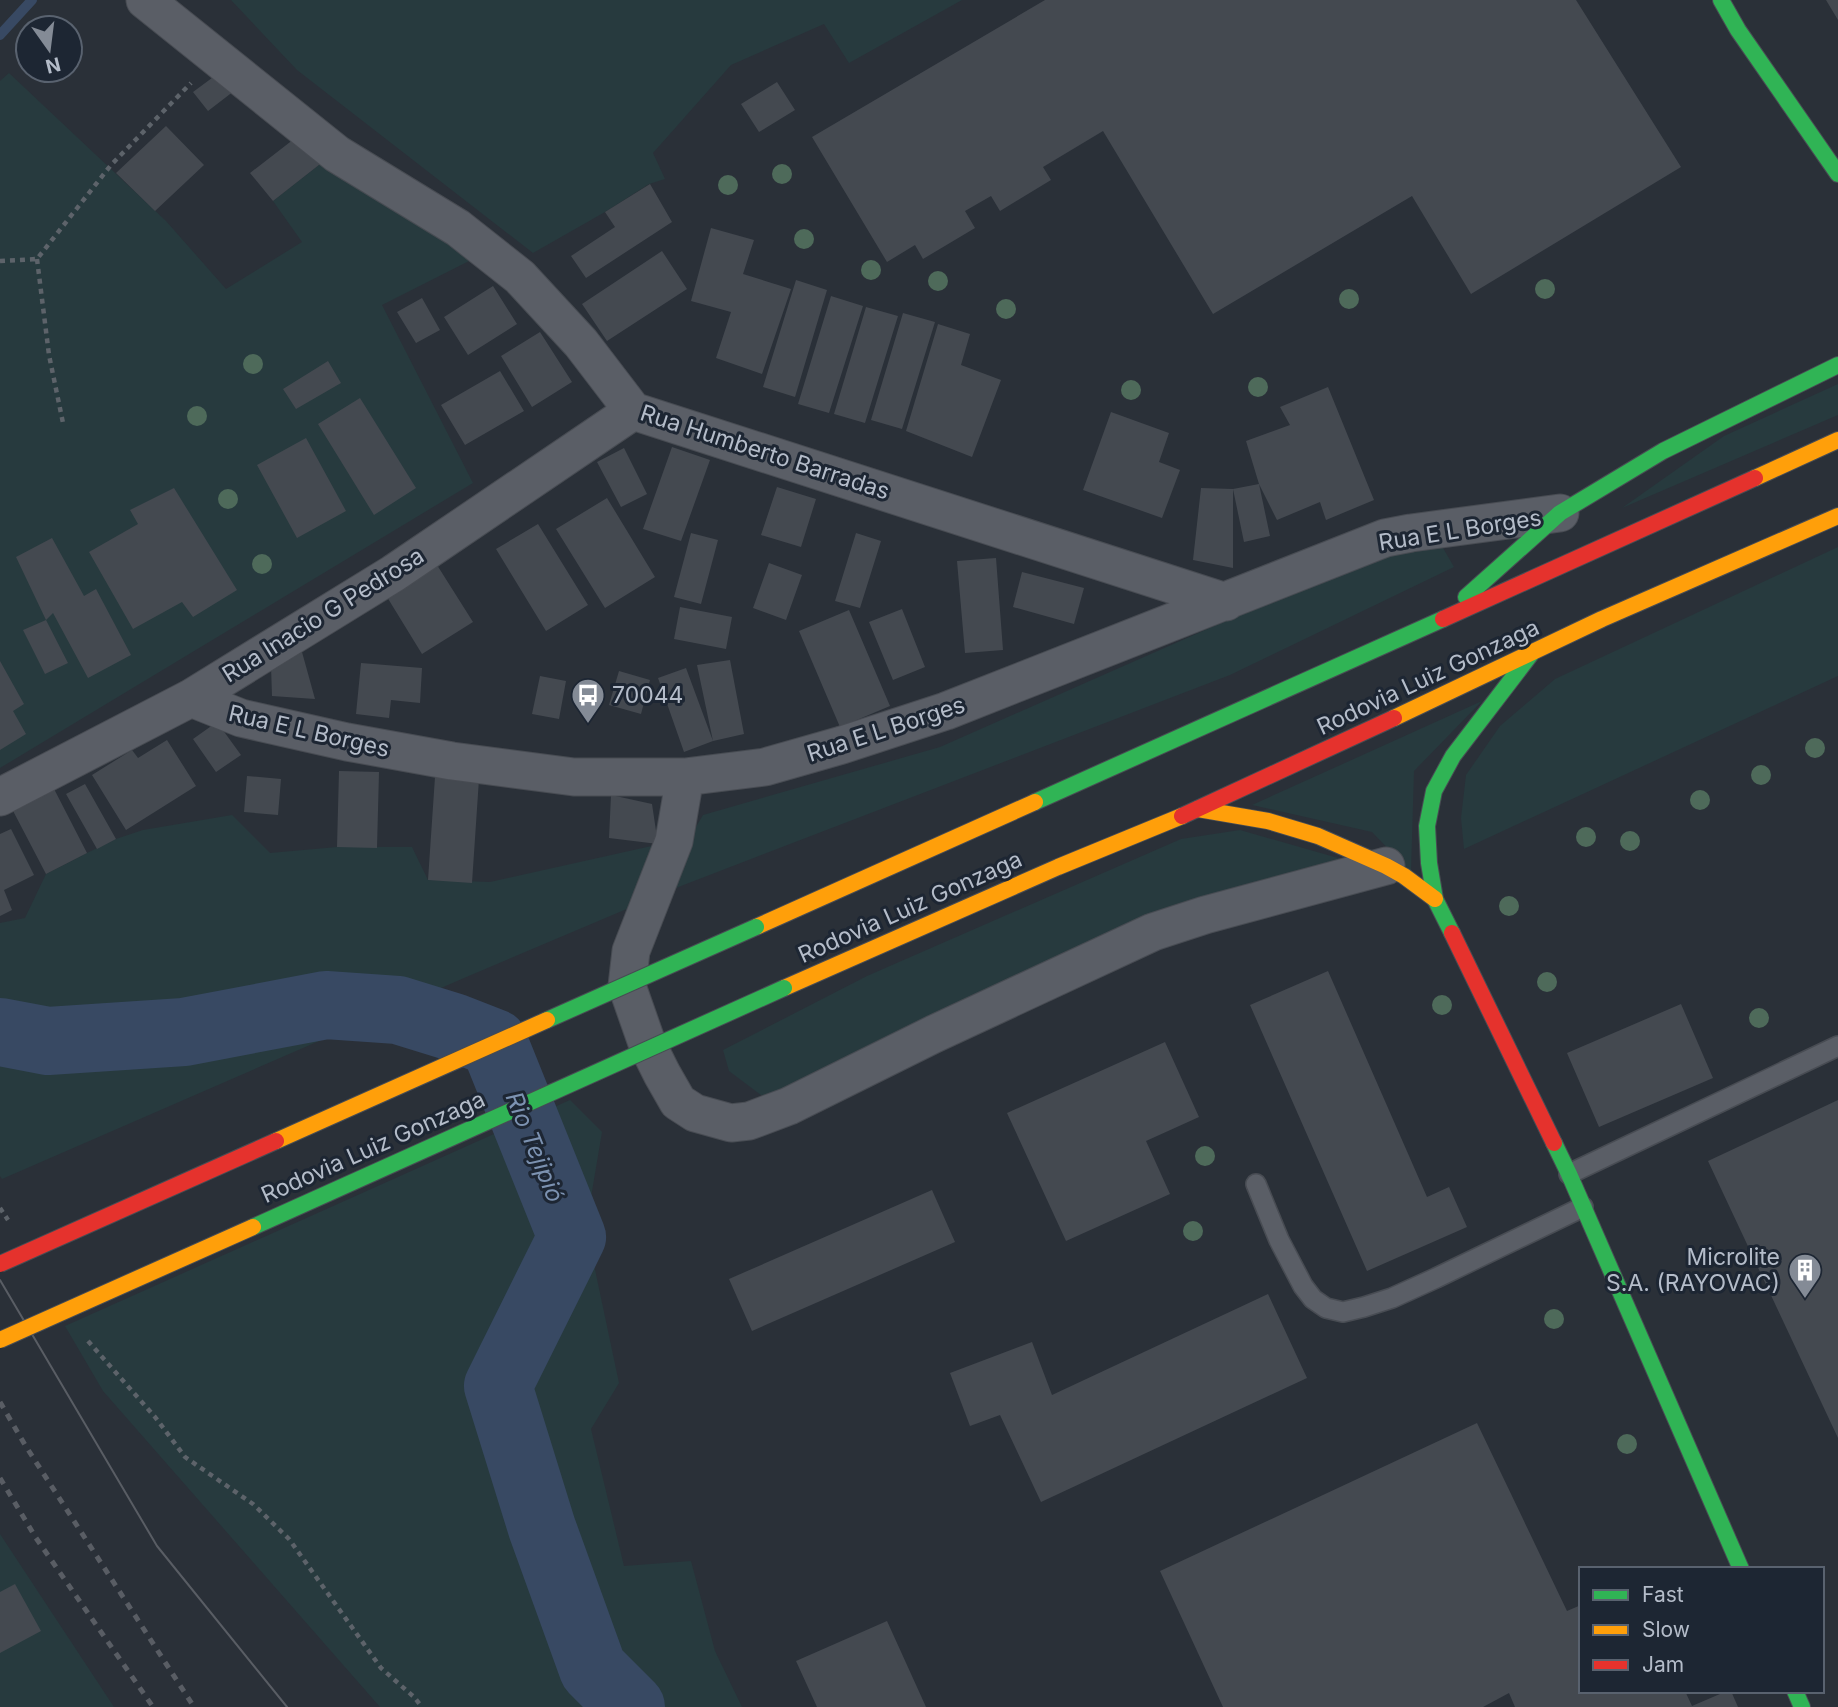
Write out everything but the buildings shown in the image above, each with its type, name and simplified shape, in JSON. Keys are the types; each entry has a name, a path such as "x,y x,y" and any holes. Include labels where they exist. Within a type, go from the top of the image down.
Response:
{"main road":[{"path":"1721,0 1738,30 1838,174"},
{"path":"1435,624 1560,513 1663,451 1838,365"},
{"name":"Rodovia Luiz Gonzaga","path":"0,1264 1435,624 1838,440"},
{"name":"Rodovia Luiz Gonzaga","path":"0,1340 783,988 1058,867 1198,809 1602,620 1838,516"},
{"path":"1531,654 1453,756 1434,790 1427,826 1435,899 1569,1174 1740,1567"},
{"path":"1198,809 1268,821 1305,832 1385,866 1404,876 1435,899"}],"street":[{"name":"Rua Humberto Barradas","path":"145,0 337,154 457,228 520,277 581,343 633,411 1226,602"},
{"name":"Rua Inacio G Pedrosa","path":"0,797 191,698 394,573 633,411"},
{"name":"Rua E L Borges","path":"191,698 240,718 347,742 452,761 574,777 685,777 765,767 946,711 1385,538 1560,513"},
{"path":"685,777 674,841 631,951 627,986 648,1046 678,1102 695,1113 731,1123 749,1121 789,1106 934,1034 1153,932 1205,915 1385,866"}],"lane":[{"path":"1569,1174 1838,1046"},
{"path":"1256,1184 1279,1240 1303,1286 1313,1299 1326,1308 1343,1312 1392,1298 1583,1208"}],"path":[{"path":"63,423 49,355 37,259 111,165 216,58"},
{"path":"0,261 37,259"},
{"path":"0,1208 13,1228"},
{"path":"85,1335 155,1417 185,1457 253,1503 289,1539 381,1668 422,1707"}],"green space":[{"path":"231,0 962,0 849,63 824,24 731,65 653,153 665,179 649,184 533,253 297,70"},
{"path":"9,73 14,78 14,84 21,84 166,221 226,289 302,242 273,201 324,161 473,259 382,305 473,483 0,768 0,81"},
{"path":"1838,384 1838,415 1622,508 1724,436"},
{"path":"1439,541 1454,567 1230,675 681,886 2,1179 0,1176 0,923 25,918 46,874 116,839 143,830 232,815 270,853 337,847 412,847 428,880 490,882 674,841 690,837 703,815 940,747 1325,577 1379,555"},
{"path":"1838,547 1838,676 1464,849 1461,818 1466,775 1500,726 1555,679"},
{"path":"1482,701 1414,771 1411,872 1372,832 1252,805"},
{"path":"1240,830 1352,862 773,1104 729,1071 723,1050 867,976 1181,839"},
{"path":"570,1100 602,1132 586,1227 619,1383 591,1429 624,1566 691,1561 715,1651 742,1707 380,1707 103,1391 65,1326"},
{"path":"0,1534 114,1707 0,1707"}],"waterway":[{"path":"0,35 32,0"},
{"name":"Rio Tejipió","path":"0,1032 48,1041 184,1032 326,1005 398,1010 494,1043 572,1237 498,1386 542,1528 593,1669 631,1707"}],"tram line":[{"path":"0,1280 157,1546 287,1707"}],"railway":[{"path":"0,1402 194,1707"},
{"path":"0,1478 36,1538 153,1707"}],"traffic: fast":[{"path":"1721,0 1738,30 1838,174"},
{"path":"1466,597 1560,513 1663,451 1838,365"},
{"path":"1035,802 1443,619"},
{"path":"1452,933 1435,899 1429,863 1427,826 1434,791 1453,756 1531,654"},
{"path":"547,1020 756,927"},
{"path":"253,1227 784,988"},
{"path":"1554,1143 1740,1567"},
{"path":"1796,1693 1802,1707"}],"traffic: slow":[{"path":"1755,478 1838,440"},
{"path":"1394,718 1602,619 1838,516"},
{"path":"756,927 1035,802"},
{"path":"1198,809 1268,821 1318,836 1386,866 1435,899"},
{"path":"784,988 1058,867 1182,816"},
{"path":"276,1141 547,1020"},
{"path":"0,1340 253,1227"}],"traffic: jam":[{"path":"1443,619 1755,478"},
{"path":"1182,816 1394,718"},
{"path":"1452,933 1554,1143"},
{"path":"0,1264 276,1141"}],"place":[{"name":"70044","path":"588,725"},
{"name":"Microlite S.A. (RAYOVAC)","path":"1805,1300"}]}
